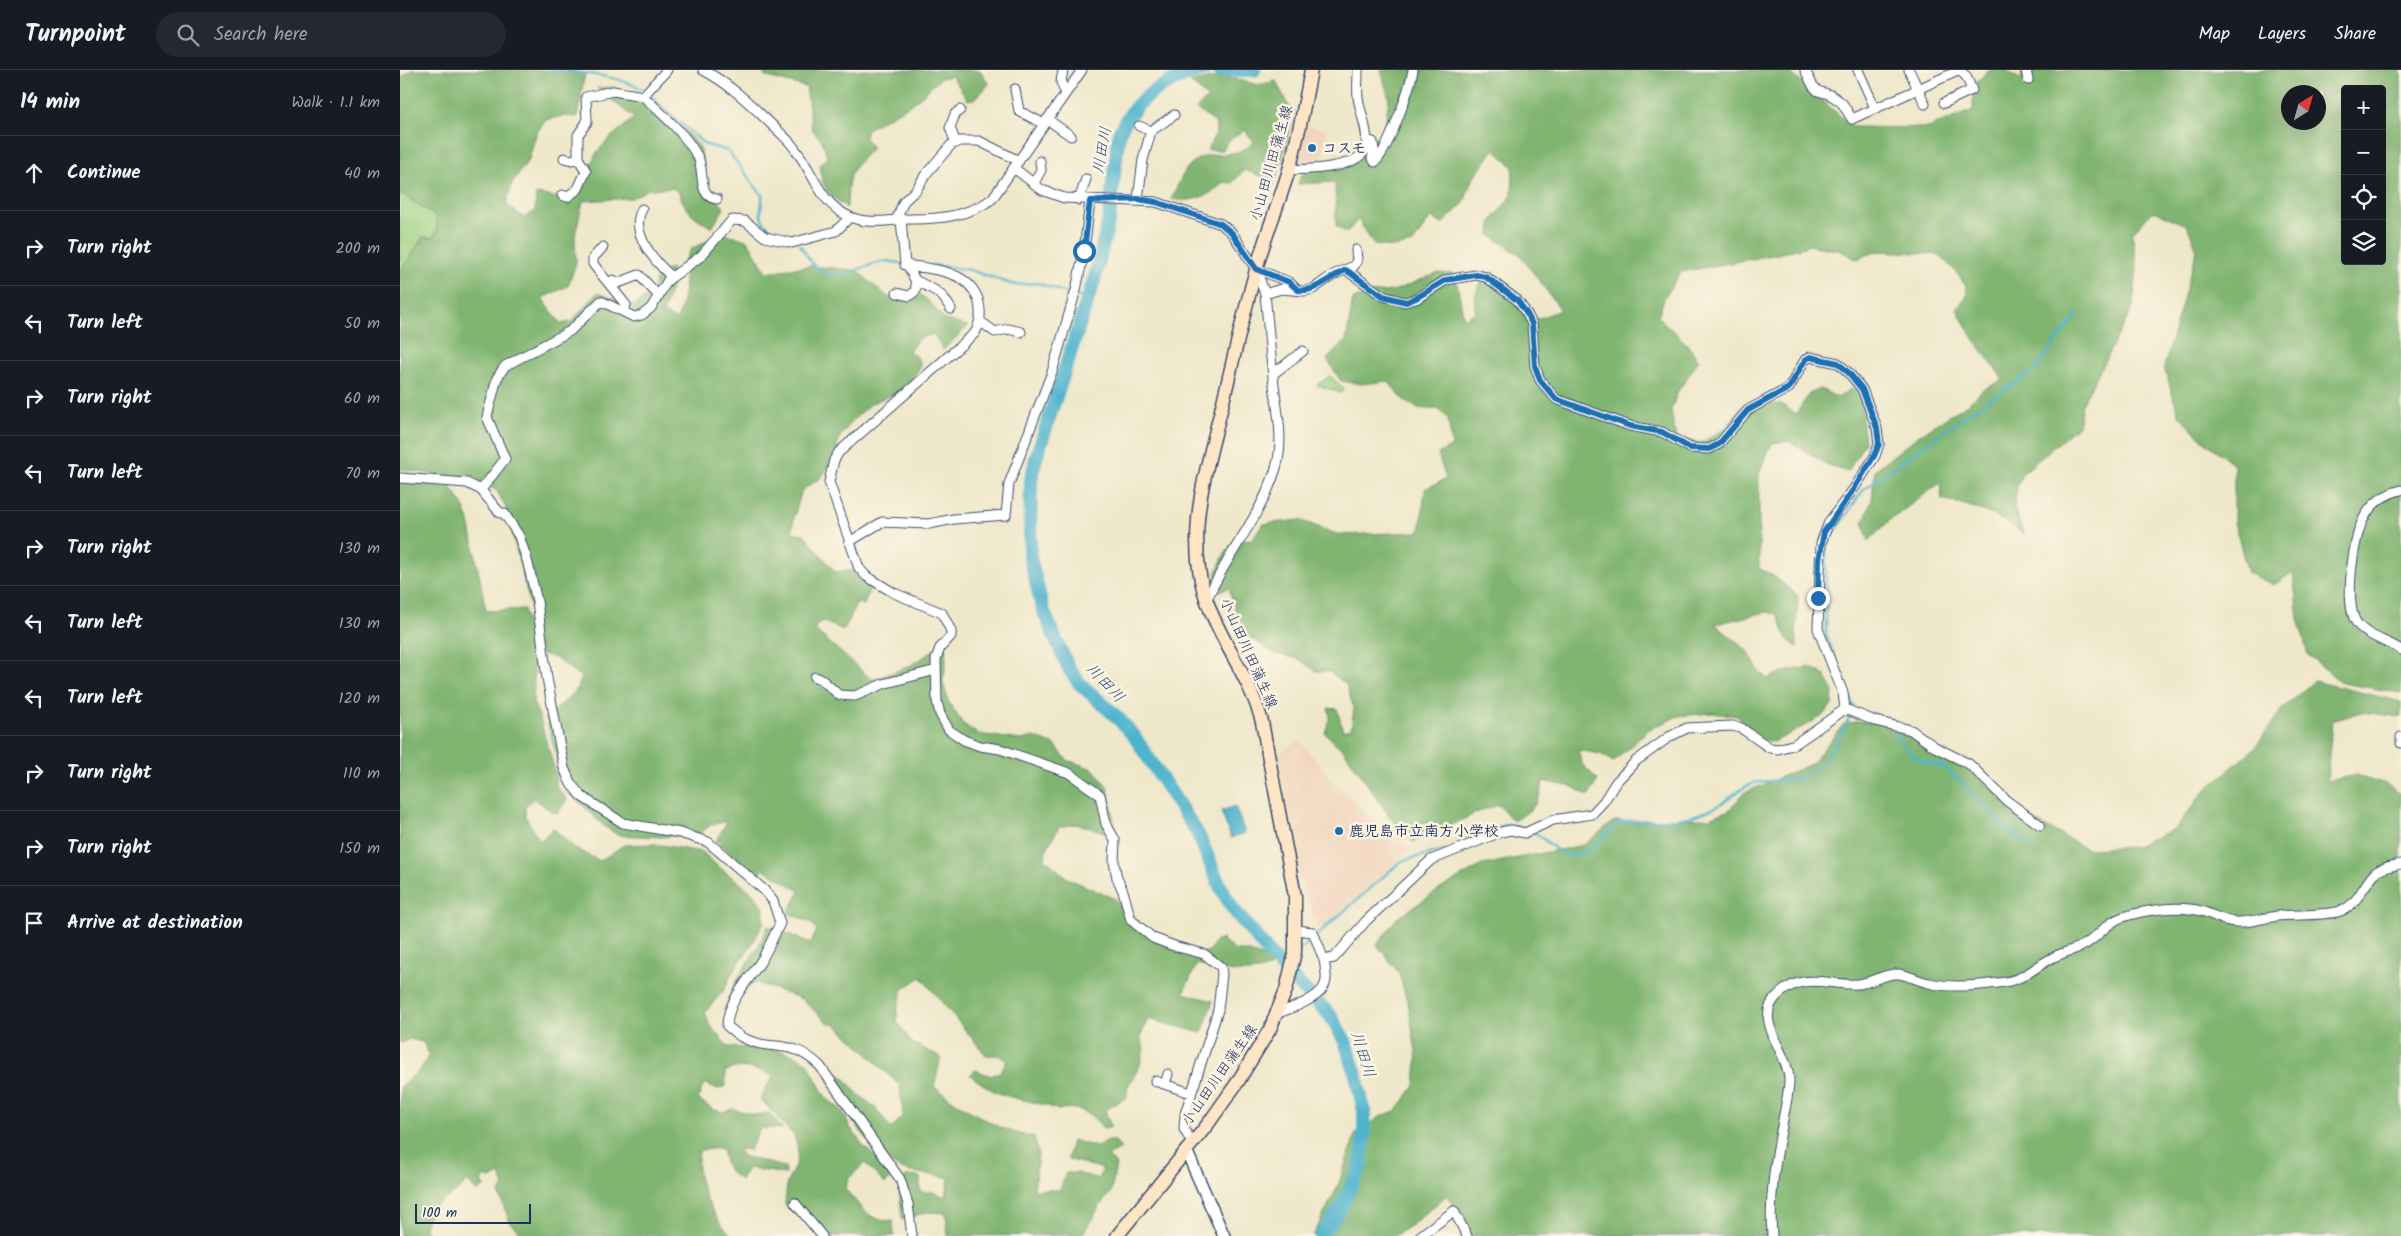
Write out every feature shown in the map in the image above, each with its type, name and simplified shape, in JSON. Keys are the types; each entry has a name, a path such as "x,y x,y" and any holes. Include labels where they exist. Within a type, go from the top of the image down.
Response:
{"main road":[{"name":"小山田川田蒲生線","path":"1117,1236 1237,1083 1278,1013 1286,990 1295,952 1295,896 1258,707 1207,599 1199,572 1197,553 1199,500 1256,269 1289,169 1311,70"}],"street":[{"path":"643,96 667,70"},
{"path":"703,70 741,95 795,148 811,171 820,193 833,207 850,217 864,220 940,218 963,214 980,208 992,199 1082,70"},
{"path":"1063,70 1060,82 1065,92"},
{"path":"1289,169 1305,171 1336,167 1361,154 1366,149 1358,97 1358,70"},
{"path":"1366,140 1373,142 1372,158 1375,162 1383,151 1410,86 1413,70"},
{"path":"1806,70 1813,86 1818,91 1831,95 1842,103 1852,119 1960,71 1966,76 1972,90 1947,99"},
{"path":"1858,70 1875,108"},
{"path":"1910,70 1925,104"},
{"path":"2026,70 2028,80"},
{"path":"1015,89 1019,111 1046,121 1071,136"},
{"path":"562,195 567,197 574,194 583,180 586,171 578,158 578,135 588,122 586,98 613,91 643,96 679,128 699,158 703,170 702,186 706,193 717,200"},
{"path":"956,144 950,128 955,114 960,110"},
{"path":"1138,199 1143,160 1151,131 1174,115"},
{"path":"1139,126 1151,131"},
{"path":"897,294 909,296 914,294 917,289 908,266 905,266 899,219 904,201 916,190 926,174 945,153 956,144 979,141 1017,164 1034,183 1056,196 1079,200 1138,199 1168,204 1221,224 1232,233 1256,269 1265,294 1280,433 1276,468 1262,500 1218,573 1207,599"},
{"path":"564,158 572,160 578,158"},
{"path":"1034,183 1041,170 1040,162"},
{"path":"1079,200 1086,179"},
{"path":"849,542 882,522 929,524 954,519 1006,515 1008,484 1052,372 1076,290 1093,200"},
{"path":"642,210 639,226 642,239 664,270 672,277"},
{"path":"481,490 505,460 487,417 497,378 505,366 570,331 601,300 634,316 642,315 651,308 672,277 700,256 732,220 745,221 765,237 792,242 836,230 850,217"},
{"path":"603,247 593,258 593,264 626,305 623,311"},
{"path":"1265,294 1281,289 1313,289 1333,275 1354,266 1357,260 1356,250"},
{"path":"908,266 952,274 964,279 974,288 979,303 981,322 975,333 839,452 834,460 829,482 859,568 866,576 902,597 932,607 942,613 951,631 951,636 940,648 936,670 937,701 940,714 949,730 964,740 980,746 1000,749 1069,773 1100,795 1106,824 1115,840 1114,862 1130,920 1154,938 1174,946 1180,946 1204,954 1221,967 1218,1010 1191,1093 1184,1129 1224,1236"},
{"path":"1256,269 1289,282 1298,290"},
{"path":"1346,270 1383,296 1406,302 1446,280 1476,275 1486,277 1517,300 1527,314 1532,324 1535,366 1540,380 1556,399 1630,426 1662,432 1690,448 1709,449 1719,444 1748,410 1789,388 1805,360 1810,357 1838,363 1862,389 1877,428 1879,444 1855,487 1829,522 1821,543 1818,629 1843,693 1851,711 1875,721 1910,730 1935,747 1969,764 2007,801 2040,825"},
{"path":"613,280 618,283 639,275 659,296"},
{"path":"915,280 936,291 944,298 951,309"},
{"path":"981,322 995,332 1008,329 1021,332"},
{"path":"1273,374 1303,351"},
{"path":"400,478 467,483 481,490 509,521 519,536 537,601 547,678 564,768 571,784 581,796 623,823 680,833 708,842 764,890 773,901 780,923 761,960 735,999 729,1012 727,1026 749,1040 786,1046 797,1050 806,1054 820,1066 900,1179 908,1204 912,1236"},
{"path":"2401,490 2378,500 2365,515 2354,556 2349,589 2351,611 2356,623 2401,650"},
{"path":"815,677 821,679 839,695 854,696 883,684 936,670"},
{"path":"1324,960 1334,958 1366,921 1431,860 1501,832 1511,830 1525,833 1553,820 1592,814 1604,801 1616,782 1636,761 1668,738 1687,728 1732,726 1741,728 1770,748 1778,749 1795,744 1851,711"},
{"path":"2401,737 2401,743"},
{"path":"1772,1236 1771,1187 1789,1083 1786,1061 1772,1035 1768,1016 1770,1005 1789,988 1802,982 1816,980 1857,984 1871,982 1894,974 1911,976 1928,983 1950,985 1998,983 2019,979 2054,957 2083,945 2108,924 2121,917 2160,910 2187,909 2202,911 2224,921 2237,923 2278,916 2337,912 2350,906 2376,872 2388,866 2401,864"},
{"path":"1278,1013 1300,1006 1323,989 1326,984 1324,960 1313,932 1296,930"},
{"path":"1166,1084 1168,1074"},
{"path":"1155,1081 1191,1093"},
{"path":"795,1202 822,1236"},
{"path":"1420,1236 1454,1211 1468,1236"}],"shaded area":[{"name":"コスモ","path":"1305,125 1327,130 1320,167 1297,169"},
{"name":"鹿児島市立南方小学校","path":"1299,740 1336,785 1364,812 1414,850 1404,854 1319,931 1296,868 1275,762 1281,752"}],"green space":[{"path":"411,70 569,70 585,73 577,117 562,116 545,120 536,134 529,159 512,183 506,204 524,218 535,211 536,194 572,200 597,152 611,137 634,118 597,88 613,87 683,129 700,147 706,185 724,208 712,228 687,209 679,192 672,188 649,189 632,198 583,201 575,235 576,263 568,286 542,298 561,324 571,322 597,293 635,306 652,291 658,275 671,268 674,278 663,313 677,320 685,286 681,266 691,249 720,234 735,236 748,241 766,272 810,266 856,270 889,298 914,289 945,320 968,326 943,350 934,334 918,339 909,352 917,357 921,366 904,390 872,403 853,420 839,438 835,455 822,477 802,490 794,517 792,532 804,534 835,572 863,569 887,592 876,588 869,590 864,605 857,603 844,630 821,621 814,629 871,679 911,665 929,654 945,640 946,664 943,681 948,701 962,723 978,734 1021,740 1034,737 1055,745 1067,760 1093,769 1108,787 1116,835 1076,824 1059,827 1046,850 1045,859 1067,878 1115,899 1142,925 1199,952 1209,952 1215,942 1222,939 1235,951 1246,951 1269,958 1273,966 1255,971 1235,972 1197,964 1183,993 1213,1001 1202,1033 1148,1019 1140,1036 1144,1049 1140,1065 1127,1088 1127,1097 1105,1110 1111,1126 1104,1129 1084,1112 1072,1109 1058,1110 1004,1095 982,1084 970,1075 975,1070 991,1076 1001,1071 1007,1061 998,1055 986,1055 921,977 903,989 897,1009 897,1021 912,1043 941,1057 934,1087 981,1118 1007,1130 1034,1137 1038,1154 1034,1190 1060,1190 1066,1173 1078,1173 1098,1179 1103,1169 1068,1159 1072,1140 1097,1147 1106,1141 1115,1141 1121,1149 1108,1156 1116,1164 1111,1192 1082,1235 948,1236 946,1213 927,1212 902,1220 899,1186 907,1176 920,1177 920,1192 933,1192 946,1197 949,1178 905,1170 892,1164 885,1158 871,1144 849,1115 853,1108 835,1075 842,1076 858,1094 875,1107 891,1129 903,1116 900,1086 852,1039 836,1025 828,1023 802,999 755,982 727,1005 740,974 758,947 768,926 811,943 817,930 812,923 788,913 800,891 764,869 758,876 716,841 727,821 711,825 700,833 660,837 618,835 605,827 566,790 546,718 576,691 582,678 556,658 539,653 530,604 506,508 497,491 473,476 439,475 400,469 400,272 423,237 433,238 437,230 436,216 400,193 400,79"},
{"path":"766,70 980,70 989,84 976,98 968,100 952,76 941,78 912,104 867,129 865,138 872,148 858,163 851,175 847,208 826,190 824,185 820,164 828,158 822,141 812,129 806,87 764,76"},
{"path":"1381,70 1787,70 1853,127 1928,128 1973,110 1973,87 1988,70 2006,70 2021,80 2022,70 2401,70 2401,693 2342,683 2308,655 2298,618 2293,572 2274,585 2248,573 2234,522 2234,464 2206,443 2179,415 2164,367 2197,250 2187,225 2154,211 2132,233 2137,267 2133,307 2082,404 2078,426 2022,474 2017,487 2014,507 2023,533 2003,520 1984,512 1942,499 1940,483 1890,520 1869,541 1863,524 1872,500 1875,470 1918,436 1968,404 1982,390 2003,380 1973,337 1957,309 1967,295 1966,286 1956,272 1938,254 1878,251 1856,259 1841,251 1810,245 1778,254 1681,272 1665,296 1658,317 1685,342 1699,360 1678,391 1671,410 1676,438 1701,443 1726,428 1743,406 1781,404 1796,414 1809,394 1821,389 1838,398 1852,388 1864,393 1862,418 1865,442 1848,472 1828,465 1789,441 1772,443 1759,473 1759,568 1775,577 1798,596 1797,647 1787,639 1777,614 1766,612 1715,624 1748,651 1758,670 1767,679 1783,672 1809,667 1825,675 1833,692 1832,705 1821,717 1774,742 1761,739 1737,716 1712,713 1678,716 1648,730 1613,762 1601,754 1578,750 1582,764 1598,780 1588,796 1573,787 1543,781 1540,796 1534,806 1513,821 1499,805 1483,810 1414,842 1400,831 1345,752 1325,733 1330,717 1328,708 1337,709 1343,731 1351,729 1354,709 1346,684 1328,671 1316,671 1299,659 1274,653 1242,632 1229,588 1213,593 1217,572 1229,547 1234,541 1252,539 1263,524 1300,520 1339,535 1420,532 1425,489 1446,479 1438,454 1452,446 1448,419 1439,409 1415,407 1409,404 1388,381 1362,384 1341,381 1327,359 1346,341 1353,299 1370,293 1394,291 1437,273 1455,274 1464,319 1476,312 1475,296 1481,282 1488,273 1497,277 1515,292 1531,321 1561,310 1520,255 1490,235 1491,222 1512,195 1513,167 1494,149 1471,182 1464,203 1442,224 1431,217 1413,243 1394,247 1374,245 1358,219 1347,233 1336,226 1335,182 1298,184 1301,175 1349,156 1384,132 1389,99"},
{"path":"1224,76 1258,85 1276,81 1287,103 1294,110 1278,175 1272,187 1267,187 1263,177 1245,170 1232,183 1223,182 1212,192 1199,198 1171,199 1184,172 1197,159 1239,151 1247,148 1254,141 1244,130 1227,142 1223,150 1207,150 1216,133 1216,123 1196,109 1208,98 1190,82"},
{"path":"400,193 436,216 437,230 433,239 423,238 400,272"},
{"path":"1330,376 1344,389 1341,393 1317,385"},
{"path":"400,474 453,479 451,487 463,505 469,521 486,611 524,609 535,661 533,702 556,774 556,787 567,799 558,813 552,812 534,798 525,807 525,816 540,841 553,828 576,849 600,861 624,845 655,844 703,852 715,864 753,893 764,908 763,924 754,941 730,976 724,990 705,1012 709,1024 728,1047 775,1049 794,1055 807,1062 826,1098 842,1110 849,1126 865,1148 879,1160 890,1179 885,1184 865,1163 849,1178 845,1189 872,1216 878,1219 893,1220 894,1236 821,1236 806,1214 794,1212 785,1205 787,1183 797,1161 798,1148 794,1136 760,1098 773,1076 756,1069 742,1067 725,1072 726,1086 718,1089 704,1083 698,1099 712,1109 722,1112 733,1109 754,1115 769,1113 783,1129 760,1128 750,1150 738,1149 742,1156 785,1167 786,1174 747,1168 741,1180 732,1174 727,1167 722,1148 700,1150 698,1168 702,1187 714,1214 732,1236 525,1236 510,1223 499,1193 504,1186 500,1174 491,1179 485,1176 481,1181 485,1186 477,1192 467,1181 461,1188 435,1206 430,1212 425,1230 430,1236 400,1236 400,1087 421,1069 429,1055 423,1042 410,1039 400,1043"},
{"path":"2314,681 2401,702 2401,717 2362,712 2332,721 2327,781 2357,775 2386,784 2401,794 2401,1236 1469,1236 1447,1195 1413,1224 1394,1236 1313,1236 1338,1186 1355,1135 1380,1117 1397,1110 1415,1085 1417,1059 1409,1008 1399,973 1377,945 1397,918 1445,886 1482,865 1584,845 1614,821 1709,818 1728,811 1744,793 1811,764 1844,724 1860,721 1897,723 1967,769 2036,821 2087,849 2133,847 2175,829 2205,790 2255,748 2282,709"}],"water":[{"path":"1235,806 1245,833 1231,838 1221,811"}],"waterway":[{"path":"549,70 608,77 642,89"},
{"name":"川田川","path":"1204,70 1165,84 1154,91 1134,109 1119,133 1109,219 1095,277 1036,458 1031,481 1030,557 1043,610 1069,669 1080,684 1117,717 1134,736 1198,834 1220,886 1233,909 1276,961 1330,1015 1345,1041 1356,1075 1364,1111 1361,1166 1340,1209 1321,1236"},
{"name":"川田川","path":"1219,70 1254,70"},
{"path":"649,95 704,144 728,151 762,195 762,220 774,230 793,238"},
{"path":"800,245 814,265 826,274 834,275 850,272 883,261 900,263"},
{"path":"933,265 970,270 1014,285 1038,283 1072,295"},
{"path":"1076,296 1087,300"},
{"path":"1854,708 1826,635 1826,545 1863,490 1967,414 2034,371 2078,313"},
{"path":"1854,709 1897,722"},
{"path":"1534,832 1564,854 1579,854 1588,851 1619,823 1686,818 1708,811 1749,785 1803,776 1813,771 1829,754 1851,714"},
{"path":"1895,731 1897,737 1911,754 1923,761 1943,767 1960,780 2007,830 2034,847"},
{"path":"1466,841 1506,825 1527,828"},
{"path":"1317,935 1401,861 1445,850"},
{"path":"1300,950 1313,939"},
{"path":"1282,966 1288,960"}],"place":[{"name":"コスモ","path":"1312,148"},
{"name":"鹿児島市立南方小学校","path":"1339,831"}],"route":[{"path":"1084,251 1090,201 1138,199 1168,204 1221,224 1232,233 1256,269 1289,282 1298,290 1313,289 1333,275 1346,270 1383,296 1395,301 1406,302 1446,280 1476,275 1486,277 1517,300 1527,314 1532,324 1535,366 1540,380 1556,399 1630,426 1662,432 1690,448 1709,449 1719,444 1748,410 1772,395 1782,393 1789,388 1805,360 1810,357 1838,363 1862,389 1877,428 1879,444 1855,487 1829,522 1824,532 1819,560 1818,598"}]}
